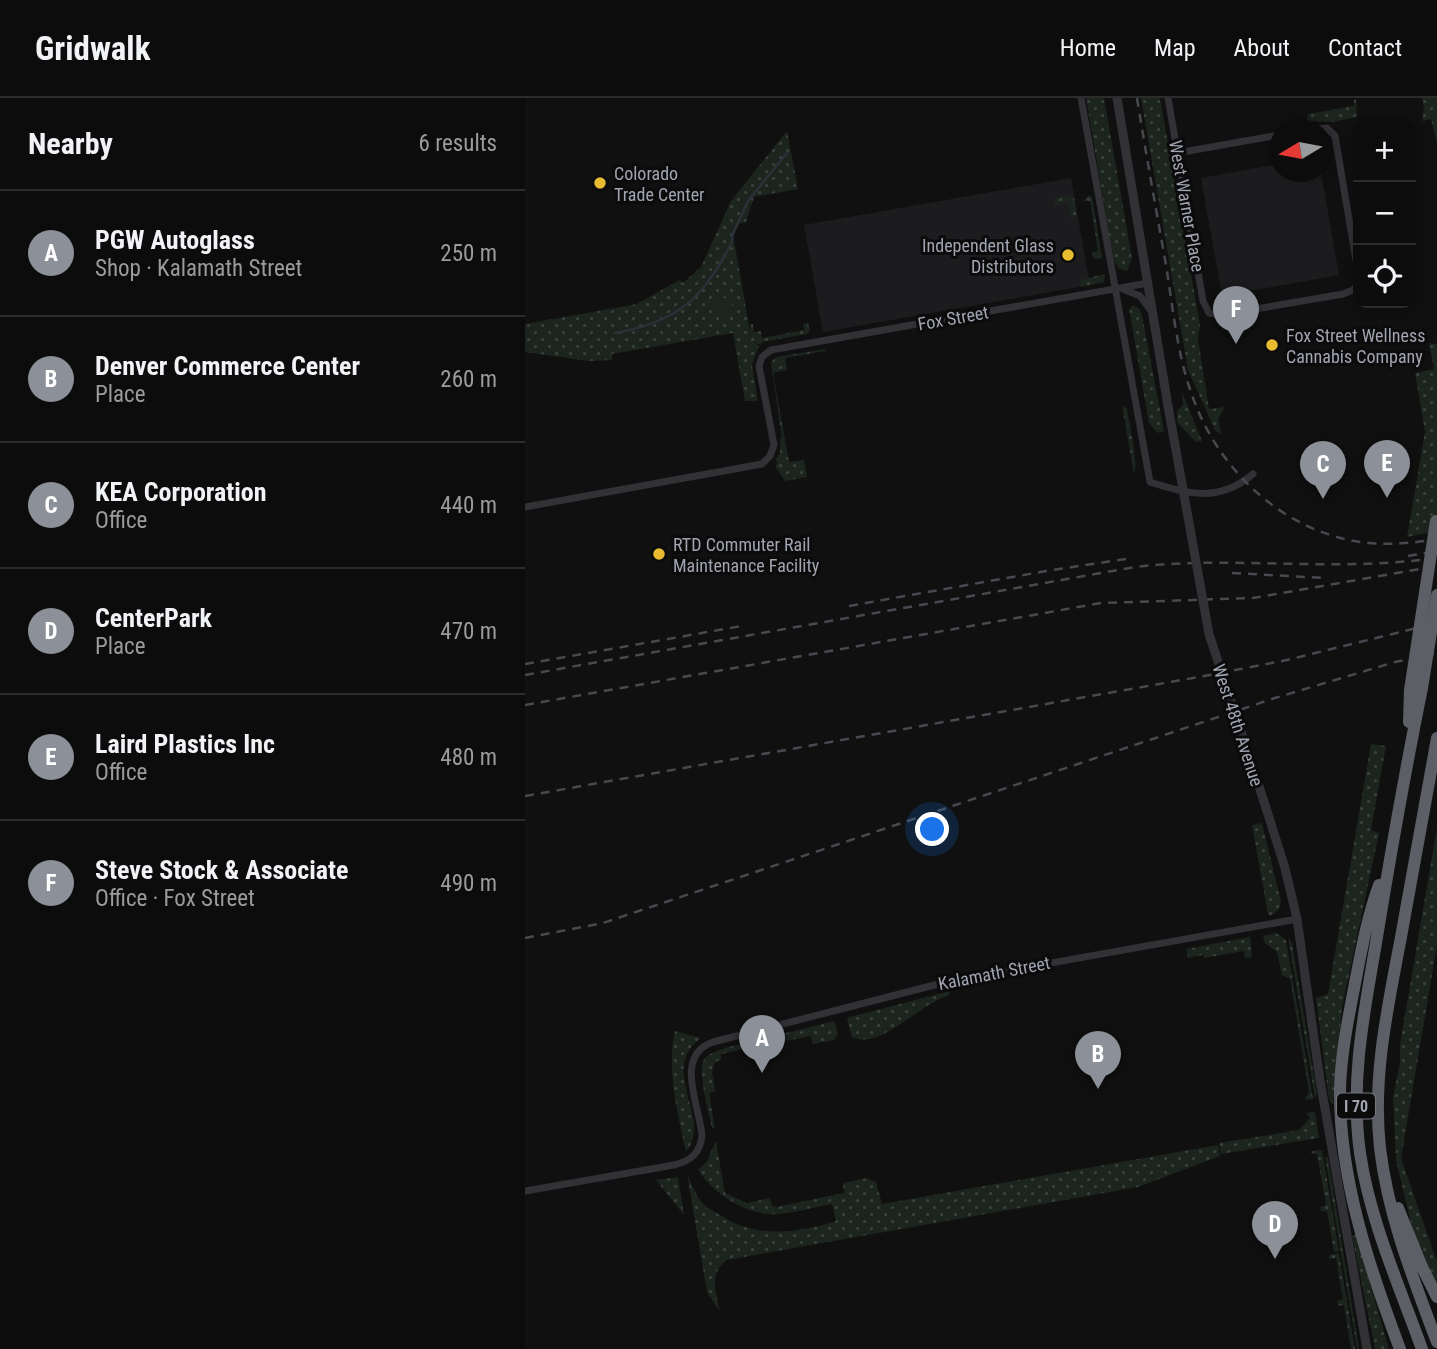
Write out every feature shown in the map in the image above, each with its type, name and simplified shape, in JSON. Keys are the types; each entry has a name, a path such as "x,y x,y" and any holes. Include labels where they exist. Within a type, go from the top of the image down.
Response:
{"highway":[{"path":"1416,689 1436,516"},
{"name":"I 70","path":"1422,1349 1373,1214 1363,1173 1356,1082 1361,1029 1408,760 1416,689 1437,595"},
{"name":"I 70","path":"1437,738 1387,1012 1378,1099 1380,1150 1396,1228 1437,1342"},
{"path":"1390,855 1373,903 1358,966 1345,1034 1340,1099 1343,1144 1353,1196 1374,1275 1400,1349"},
{"path":"1380,1150 1405,1226 1437,1297"}],"street":[{"path":"1081,98 1150,482 1190,494 1230,489 1253,474"},
{"name":"West 48th Avenue","path":"1117,98 1209,635 1285,868 1297,919 1320,1080 1367,1349"},
{"name":"West Warner Place","path":"1168,98 1203,301 1209,313 1221,315 1343,294 1353,288"},
{"path":"1332,132 1336,140 1354,245"},
{"path":"1177,153 1269,137"},
{"name":"Fox Street","path":"525,507 762,464 770,456 774,445 760,370 762,357 771,350 1147,283"},
{"path":"1115,289 1129,290 1140,296 1153,316"},
{"name":"Kalamath Street","path":"525,1191 674,1165 689,1160 700,1147 702,1130 691,1071 692,1060 697,1051 713,1042 950,981 1297,919"}],"shaded area":[{"path":"1086,98 1104,98 1132,258 1127,271 1118,268 1113,258"},
{"path":"1141,98 1160,98 1200,325 1198,339 1209,409 1225,407 1218,419 1221,435 1215,430 1188,370"},
{"path":"1422,98 1437,98 1437,142 1431,119 1422,121"},
{"path":"1356,99 1357,117 1332,122 1332,119 1307,119 1308,114 1354,106"},
{"path":"787,131 798,189 754,197 746,222 738,224 733,234 750,332 750,324 753,324 754,332 761,331 762,338 804,330 803,324 808,323 810,331 760,345 752,341 759,346 752,365 758,401 745,401 733,333 612,354 612,360 589,361 525,352 525,324 637,304 679,280 683,283 701,267 731,201"},
{"path":"1269,166 1269,182 1323,182 1339,275 1222,296 1201,178"},
{"path":"1071,178 1090,285 823,332 804,225"},
{"path":"1069,195 1074,198 1077,216 1071,217 1068,202 1054,205 1056,197"},
{"path":"1089,195 1092,197 1102,258 1096,259 1092,256 1092,252 1098,251 1090,201 1083,201"},
{"path":"1105,274 1104,282 1081,287 1080,280"},
{"path":"711,298 732,298 732,316 712,316"},
{"path":"1133,305 1142,315 1164,431 1157,433 1149,423 1129,309"},
{"path":"1429,343 1437,344 1437,531 1407,537 1425,432 1415,373 1434,369"},
{"path":"825,349 826,351 785,358 787,370 773,373 789,462 804,460 807,477 785,481 775,466 782,439 771,362 776,357"},
{"path":"1182,392 1202,441 1196,442 1177,422 1177,411 1183,405"},
{"path":"1122,405 1127,409 1133,443 1134,474"},
{"path":"1371,744 1386,746 1371,830 1379,833 1342,1008 1333,1104 1329,1100 1316,998 1328,994"},
{"path":"1262,823 1281,902 1279,909 1271,916 1268,914 1252,825"},
{"path":"1437,828 1437,945 1401,1158 1437,1262 1437,1288 1413,1231 1396,1160 1393,1097"},
{"path":"1276,933 1286,940 1313,1099 1305,1100 1309,1092 1290,979 1282,975 1277,952 1265,943 1263,936"},
{"path":"1250,937 1252,957 1245,958 1244,951 1188,958 1186,949"},
{"path":"1288,937 1292,943 1317,1094 1315,1098"},
{"path":"950,991 948,996 925,1007 887,1032 863,1040 852,1037 847,1019 850,1017"},
{"path":"834,1021 838,1034 834,1040 813,1044 811,1036 769,1044 775,1039 774,1036"},
{"path":"675,1031 701,1038 689,1051 684,1065 684,1080 694,1124 693,1139 686,1152 672,1076"},
{"path":"772,1037 765,1044 721,1054 721,1060 715,1062 712,1072 715,1091 709,1093 715,1129 712,1128 702,1081 705,1058 726,1048"},
{"path":"1315,1112 1319,1138 1221,1154 1219,1143 1299,1130 1310,1118 1306,1113"},
{"path":"716,1141 725,1193 747,1203 770,1198 772,1206 776,1207 844,1193 843,1183 867,1178 876,1182 882,1204 1218,1145 1220,1156 1138,1187 727,1260 715,1277 720,1312 707,1292 687,1174 703,1204 734,1223 748,1228 792,1231 836,1221 832,1204 766,1214 732,1202 698,1170 707,1161"},
{"path":"1322,1150 1339,1251 1334,1252 1327,1211 1321,1211 1320,1207 1326,1205 1317,1154 1311,1153"},
{"path":"1325,1157 1328,1157 1359,1349 1357,1349"},
{"path":"678,1177 684,1215 656,1180"},
{"path":"1356,1235 1389,1349 1375,1349 1352,1236"},
{"path":"1339,1253 1355,1349 1351,1349 1344,1305 1338,1306 1337,1301 1343,1299 1336,1258 1329,1259 1329,1255"}],"waterway":[{"path":"615,333 656,322 687,304 699,293 722,262 748,201 787,153"}],"railway":[{"path":"1137,98 1183,363 1192,395 1219,449 1259,494 1283,513 1310,527 1369,543 1437,539"},
{"path":"1408,556 1437,551"},
{"path":"849,606 1132,558"},
{"path":"525,675 1135,567 1206,563 1349,564 1420,560"},
{"path":"525,705 1101,603 1253,598 1437,566"},
{"path":"1232,573 1326,578"},
{"path":"525,796 1210,675 1287,660 1437,623"},
{"path":"525,664 742,626"},
{"path":"525,938 603,923 1275,698 1395,662 1437,653"}],"place":[{"name":"Colorado Trade Center","path":"600,183"},
{"name":"Independent Glass Distributors","path":"1068,255"},
{"name":"Steve Stock & Associate","path":"1236,344"},
{"name":"Fox Street Wellness Cannabis Company","path":"1272,345"},
{"name":"Laird Plastics Inc","path":"1387,498"},
{"name":"KEA Corporation","path":"1323,499"},
{"name":"RTD Commuter Rail Maintenance Facility","path":"659,554"},
{"name":"PGW Autoglass","path":"762,1073"},
{"name":"Denver Commerce Center","path":"1098,1089"},
{"name":"CenterPark","path":"1275,1259"}]}
